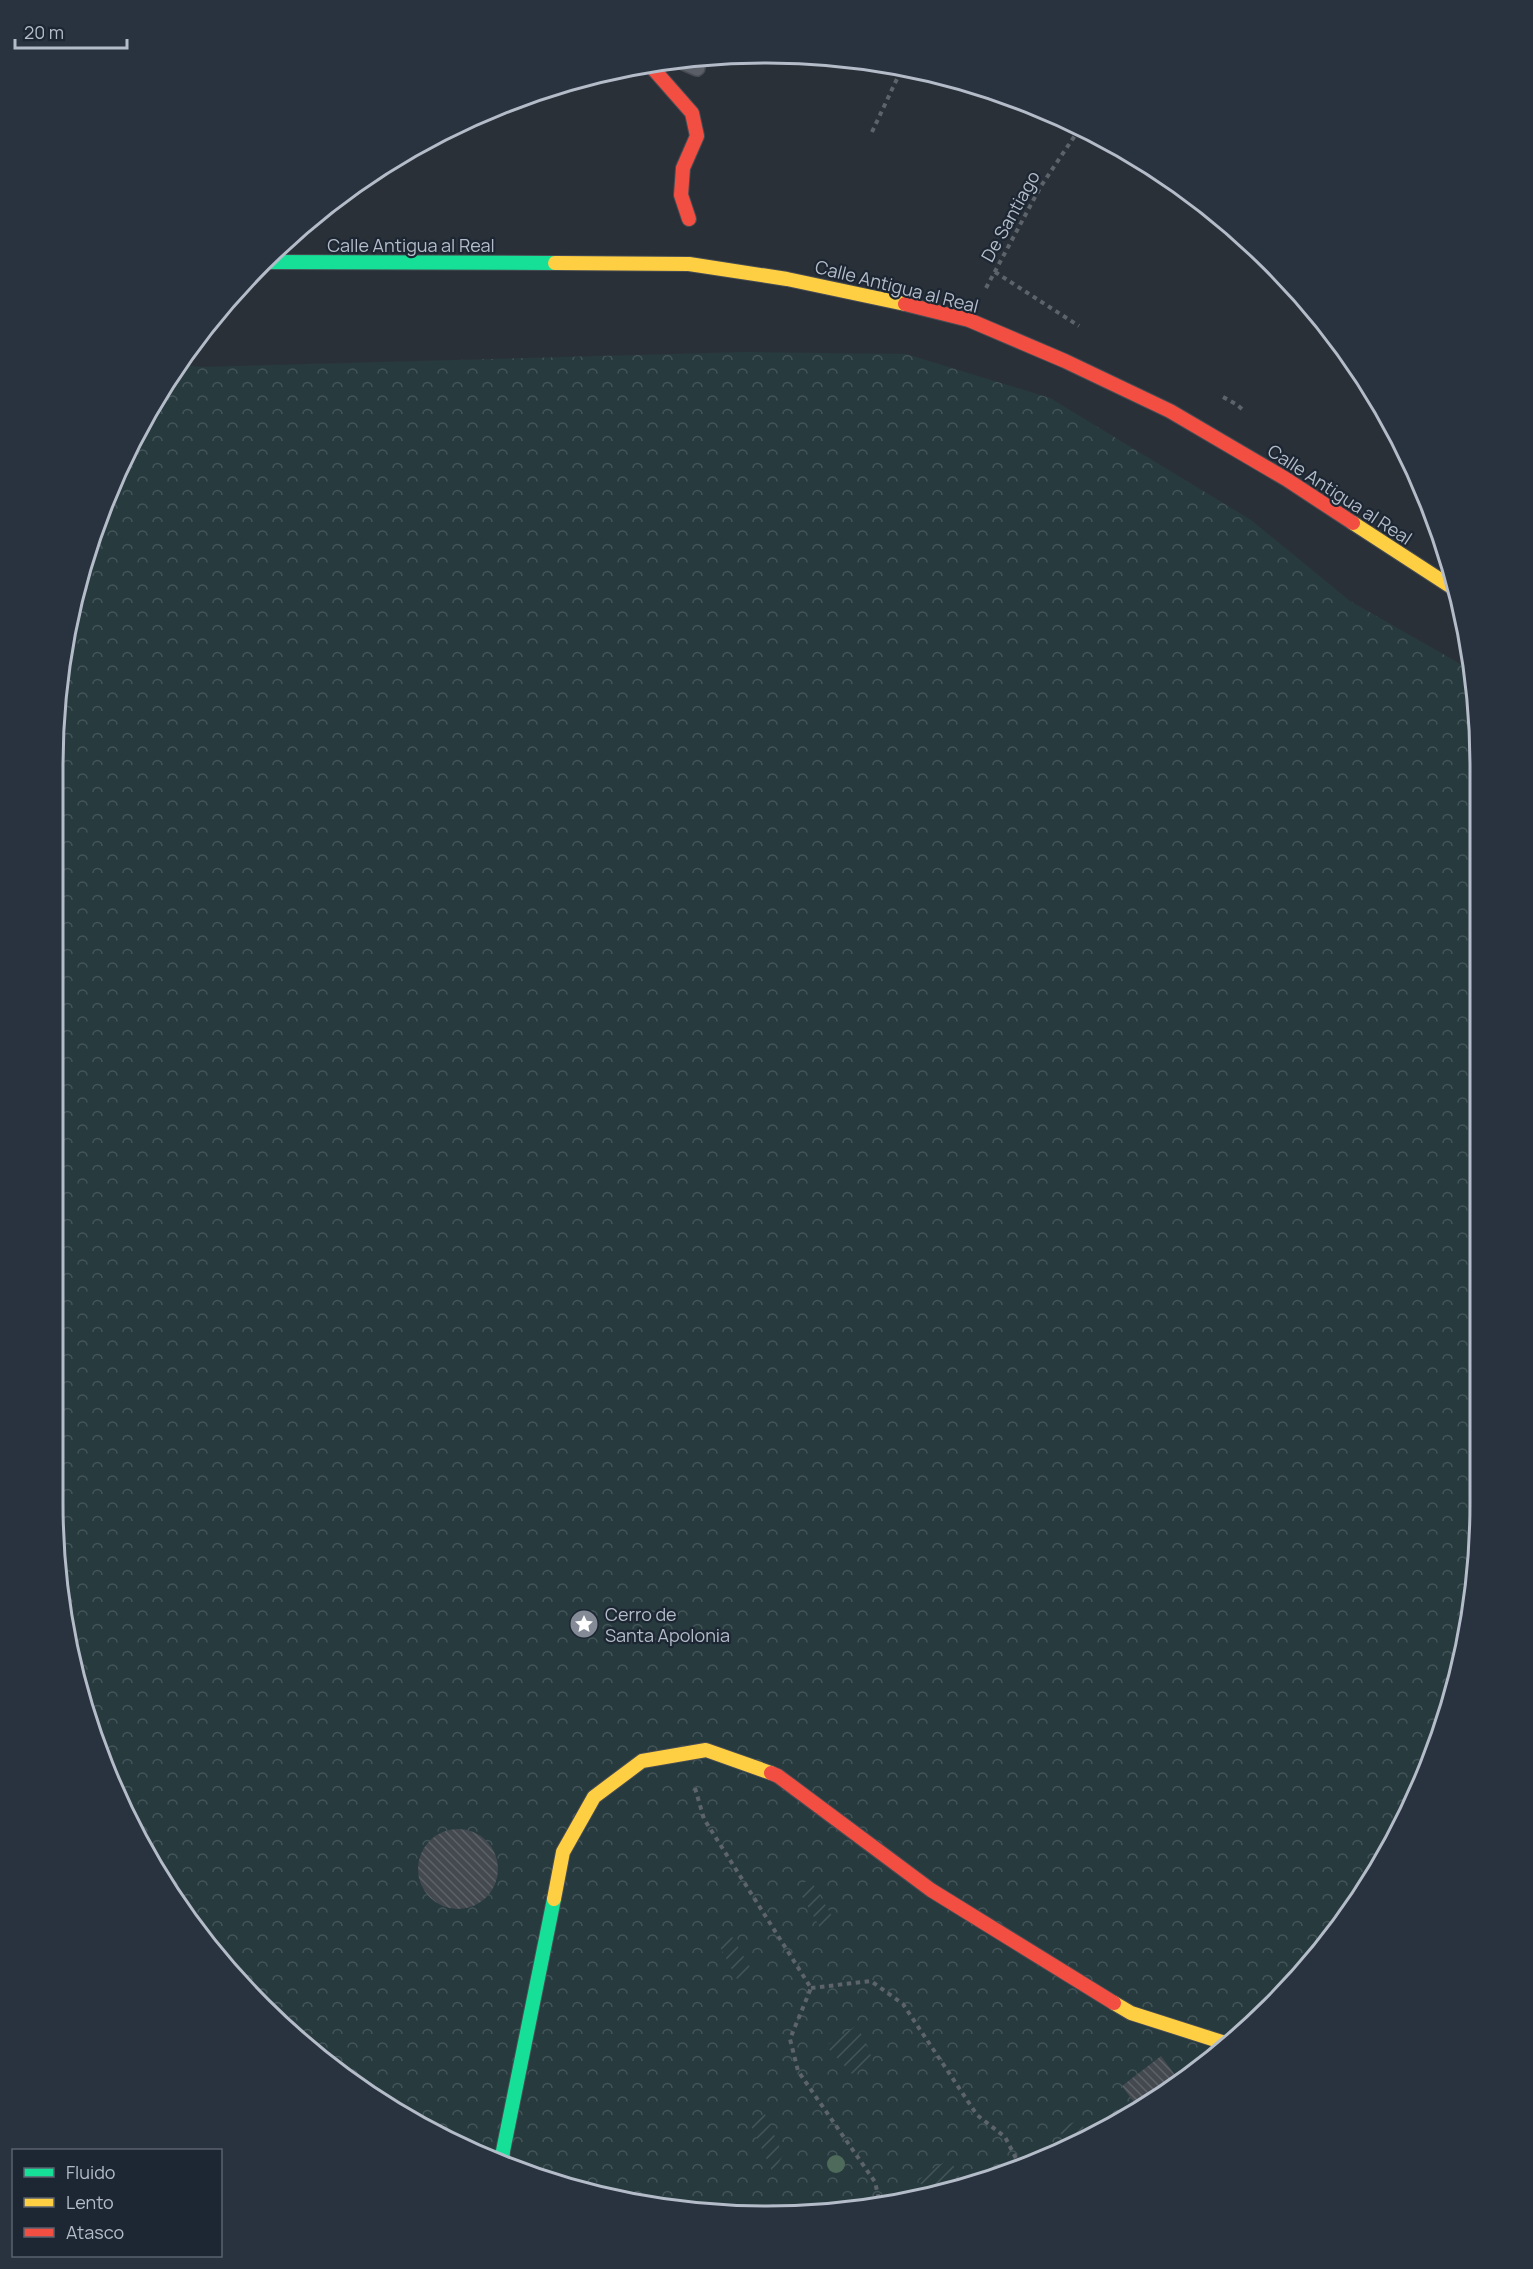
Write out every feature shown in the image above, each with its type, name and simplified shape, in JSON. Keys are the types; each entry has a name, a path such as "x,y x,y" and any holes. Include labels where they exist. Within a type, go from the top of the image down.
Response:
{"street":[{"path":"656,72 692,113 697,136 683,168 681,195 689,219"},
{"name":"Calle Antigua al Real","path":"277,262 689,264 788,279 878,297 969,320 1065,361 1170,411 1286,478 1446,583"},
{"path":"503,2154 563,1852 594,1797 642,1761 706,1750 778,1776 931,1890 1131,2013 1218,2041"}],"path":[{"path":"872,132 898,76"},
{"name":"De Santiago","path":"969,320 1041,186 1075,135"},
{"path":"704,1819 811,1988"},
{"path":"811,1988 871,1981 903,2004 977,2115 1005,2137 1017,2160"},
{"path":"811,1988 790,2039 798,2071 875,2182 878,2196"}],"green space":[{"path":"747,352 906,354 1050,398 1251,520 1350,601 1462,665 1470,766 1470,1502 1464,1594 1446,1685 1433,1729 1397,1814 1376,1854 1325,1931 1264,2000 1195,2061 1118,2112 1078,2133 993,2169 949,2182 858,2200 813,2204 766,2206 675,2200 584,2182 540,2169 455,2133 415,2112 338,2061 303,2031 269,2000 208,1931 157,1854 136,1814 100,1729 87,1685 69,1594 65,1549 63,1502 63,766 65,720 69,675 77,629 100,540 136,455 157,415 189,366"},
{"path":"810,1879 836,1923 822,1931 799,1891 802,1884"},
{"path":"724,1934 731,1935 754,1974 739,1983 716,1939"},
{"path":"857,2025 873,2060 852,2074 826,2046"},
{"path":"765,2114 783,2155 773,2173 750,2123"},
{"path":"1078,2120 1085,2129 1065,2139 1058,2130"},
{"path":"950,2159 960,2179 924,2187 918,2181 932,2169"}],"building":[{"path":"458,1829 473,1832 486,1841 495,1854 498,1869 495,1884 486,1897 473,1906 458,1909 443,1906 430,1897 421,1884 418,1869 421,1854 430,1841 443,1832"},
{"path":"1161,2056 1175,2075 1134,2102 1122,2086"}],"traffic: fast":[{"path":"277,262 555,263"},
{"path":"503,2154 554,1899"}],"traffic: slow":[{"path":"555,263 689,264 787,279 905,304"},
{"path":"1353,523 1446,583"},
{"path":"554,1899 563,1852 594,1797 642,1761 706,1750 771,1773"},
{"path":"1114,2003 1131,2013 1218,2041"}],"traffic: jam":[{"path":"656,72 692,113 697,136 683,168 681,195 689,219"},
{"path":"905,304 969,320 1065,361 1170,411 1286,479 1353,523"},
{"path":"771,1773 931,1890 1114,2003"}],"place":[{"name":"Cerro de Santa Apolonia","path":"584,1624"}]}
